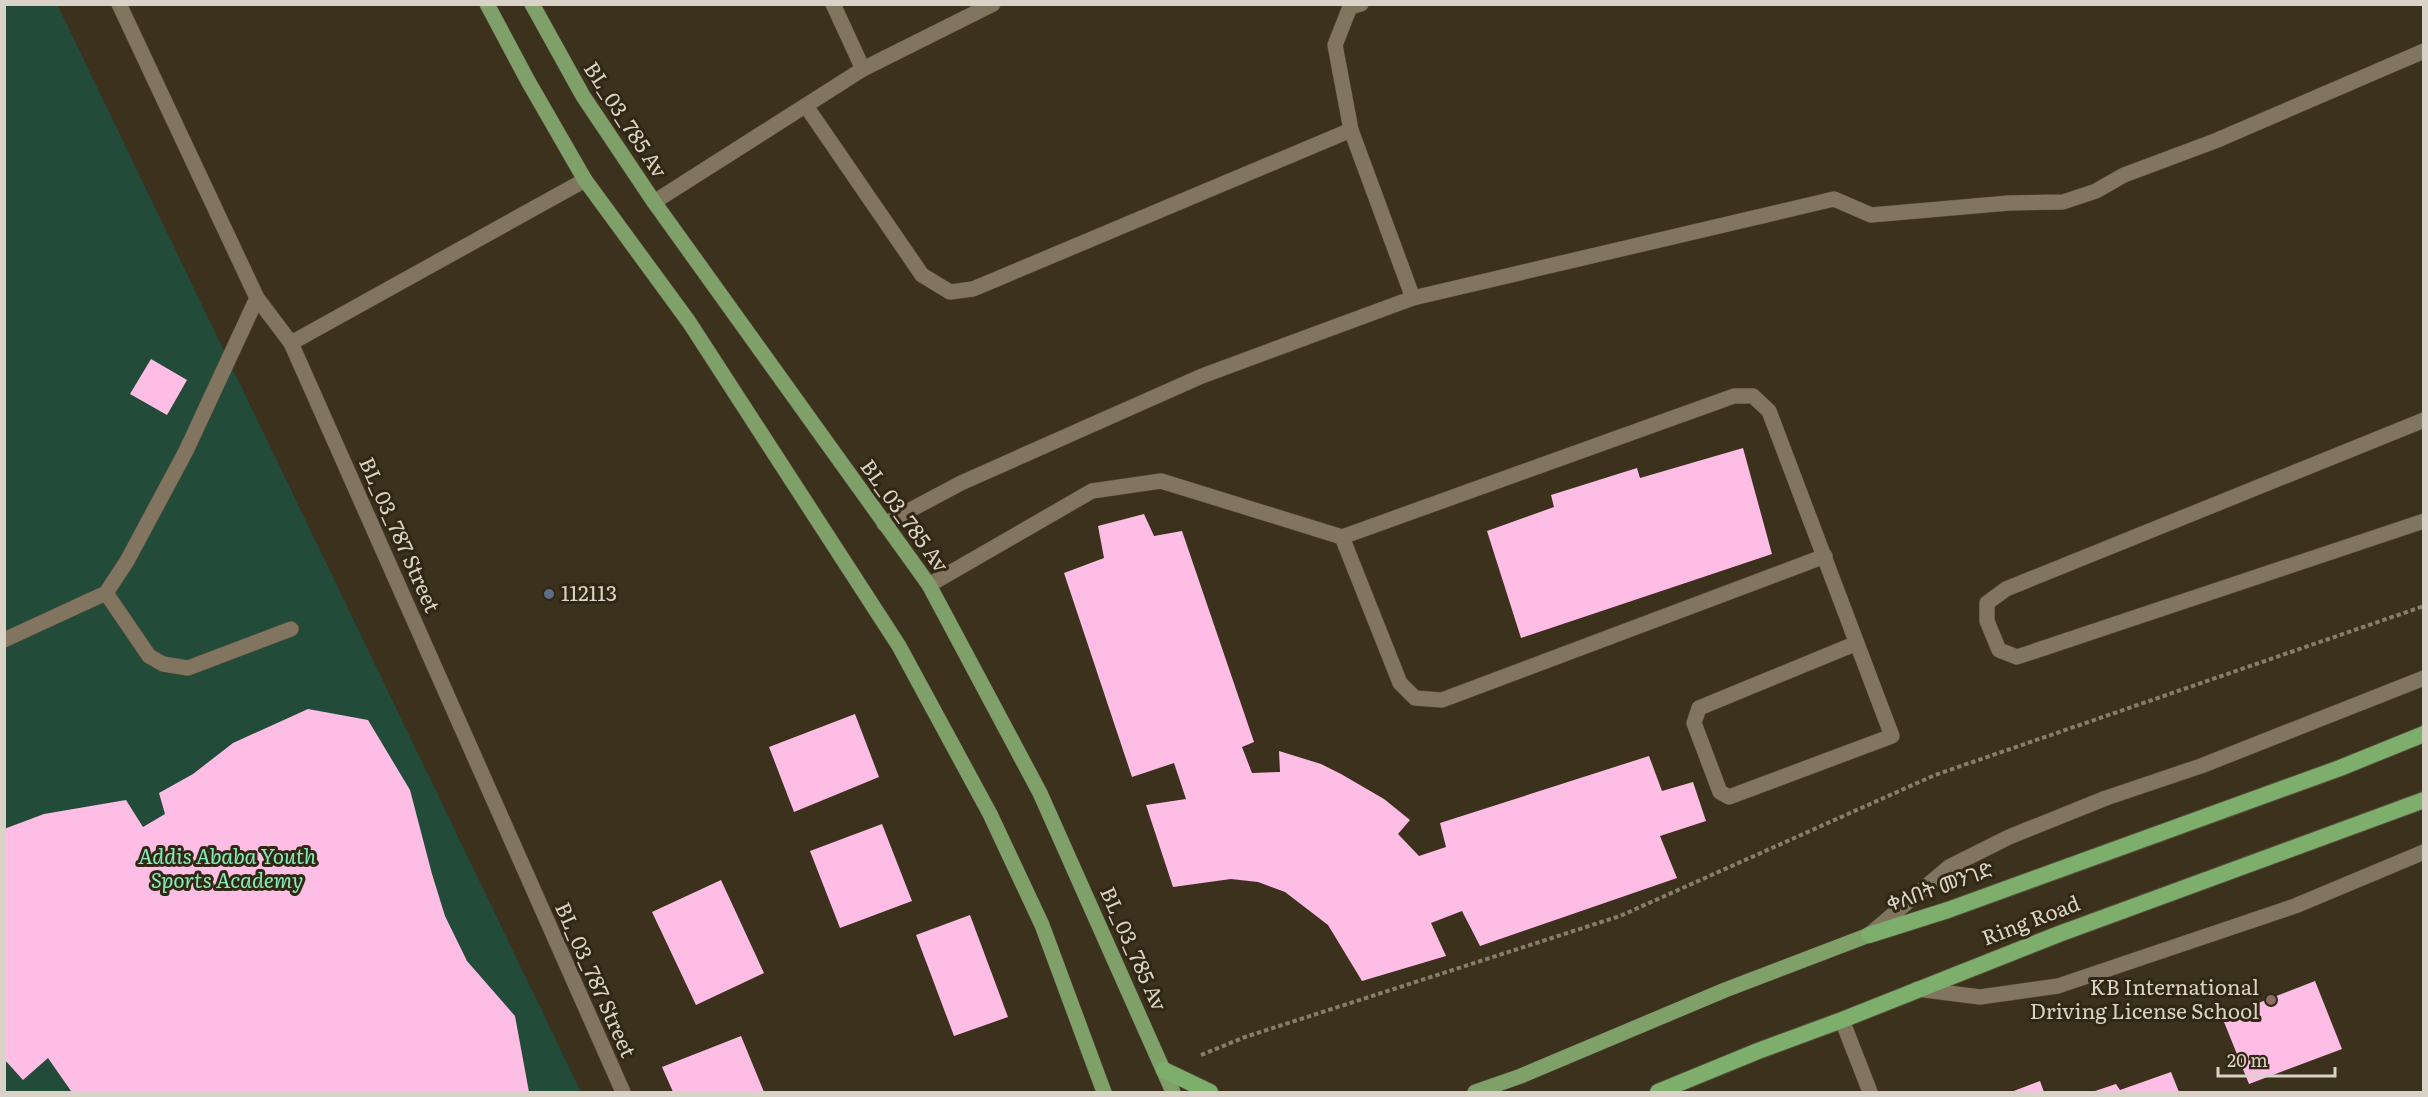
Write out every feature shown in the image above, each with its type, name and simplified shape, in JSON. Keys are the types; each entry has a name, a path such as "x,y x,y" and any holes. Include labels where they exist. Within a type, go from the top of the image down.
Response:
{"highway":[{"name":"ቀለበት መንገድ","path":"1869,935 1948,910 2340,768 2424,734"},
{"name":"Ring Road","path":"1658,1092 2069,930 2424,800"},
{"path":"1164,1070 1210,1092"}],"main road":[{"path":"487,4 544,111 585,180 689,322 899,646 990,814 1042,925 1104,1092"},
{"name":"BL_03_785 Av","path":"532,4 583,96 654,202 929,585 1040,793 1173,1092"},
{"name":"ቀለበት መንገድ","path":"1475,1092 1521,1076 1725,990 1869,935"}],"street":[{"name":"BL_03_787 Street","path":"119,4 257,298 291,343 622,1092"},
{"path":"833,4 863,69"},
{"path":"654,202 863,69 993,4"},
{"path":"1361,4 1350,7 1335,45 1351,130 1413,298"},
{"path":"884,524 961,483 1202,376 1413,298 1834,199 1871,215 2009,203 2063,202 2096,191 2124,175 2215,141 2424,51"},
{"path":"806,106 922,275 950,292 973,289 1351,130"},
{"path":"291,343 585,180"},
{"path":"4,640 106,593 127,561 186,451 257,298"},
{"path":"929,585 1092,491 1161,480 1342,537 1734,396 1754,396 1769,411 1825,556 1892,736 1728,797 1720,792 1694,723 1699,708 1857,643"},
{"path":"2424,420 2007,589 1987,603 1987,621 1999,650 2017,657 2424,521"},
{"path":"1342,537 1400,683 1415,698 1442,700 1825,556"},
{"path":"106,593 149,656 163,664 188,668 291,629"},
{"path":"1869,935 1949,867 2008,837 2106,798 2201,766 2424,678"},
{"path":"1917,989 1980,997 2058,986 2295,906 2424,852"},
{"path":"1842,1020 1870,1092"}],"path":[{"path":"1164,1070 1245,1037 1620,916 1935,775 2424,606"}],"green space":[{"name":"Addis Ababa Youth Sports Academy","path":"57,4 581,1092 5,1092 4,5"}],"building":[{"path":"151,359 187,380 167,415 130,394"},
{"path":"1743,448 1772,554 1521,638 1487,531 1554,507 1551,495 1637,468 1640,478"},
{"path":"1144,514 1154,536 1182,531 1254,742 1242,747 1252,773 1280,772 1279,751 1321,764 1384,799 1410,820 1398,834 1419,856 1446,847 1440,823 1649,756 1662,791 1693,782 1706,821 1660,836 1677,878 1480,946 1462,911 1431,923 1446,956 1362,981 1328,925 1285,892 1258,882 1231,879 1173,887 1146,805 1186,799 1174,763 1132,777 1064,573 1104,558 1098,526"},
{"path":"308,709 368,720 410,790 445,916 467,961 515,1016 529,1092 70,1092 48,1058 23,1080 4,1059 4,829 44,814 126,800 143,827 165,814 159,793 193,774 233,743"},
{"path":"855,714 879,777 794,812 769,747"},
{"path":"882,824 912,901 840,928 810,851"},
{"path":"721,880 764,973 696,1005 652,912"},
{"path":"970,915 1008,1017 954,1036 916,935"},
{"path":"2315,981 2342,1049 2249,1084 2222,1017"},
{"path":"741,1036 764,1092 673,1092 662,1067"},
{"path":"2171,1072 2179,1092 2092,1092 2116,1084 2120,1090"},
{"path":"2040,1081 2044,1092 2011,1092"}],"place":[{"name":"112113","path":"549,594"},
{"name":"KB International Driving License School","path":"2271,1000"}]}
